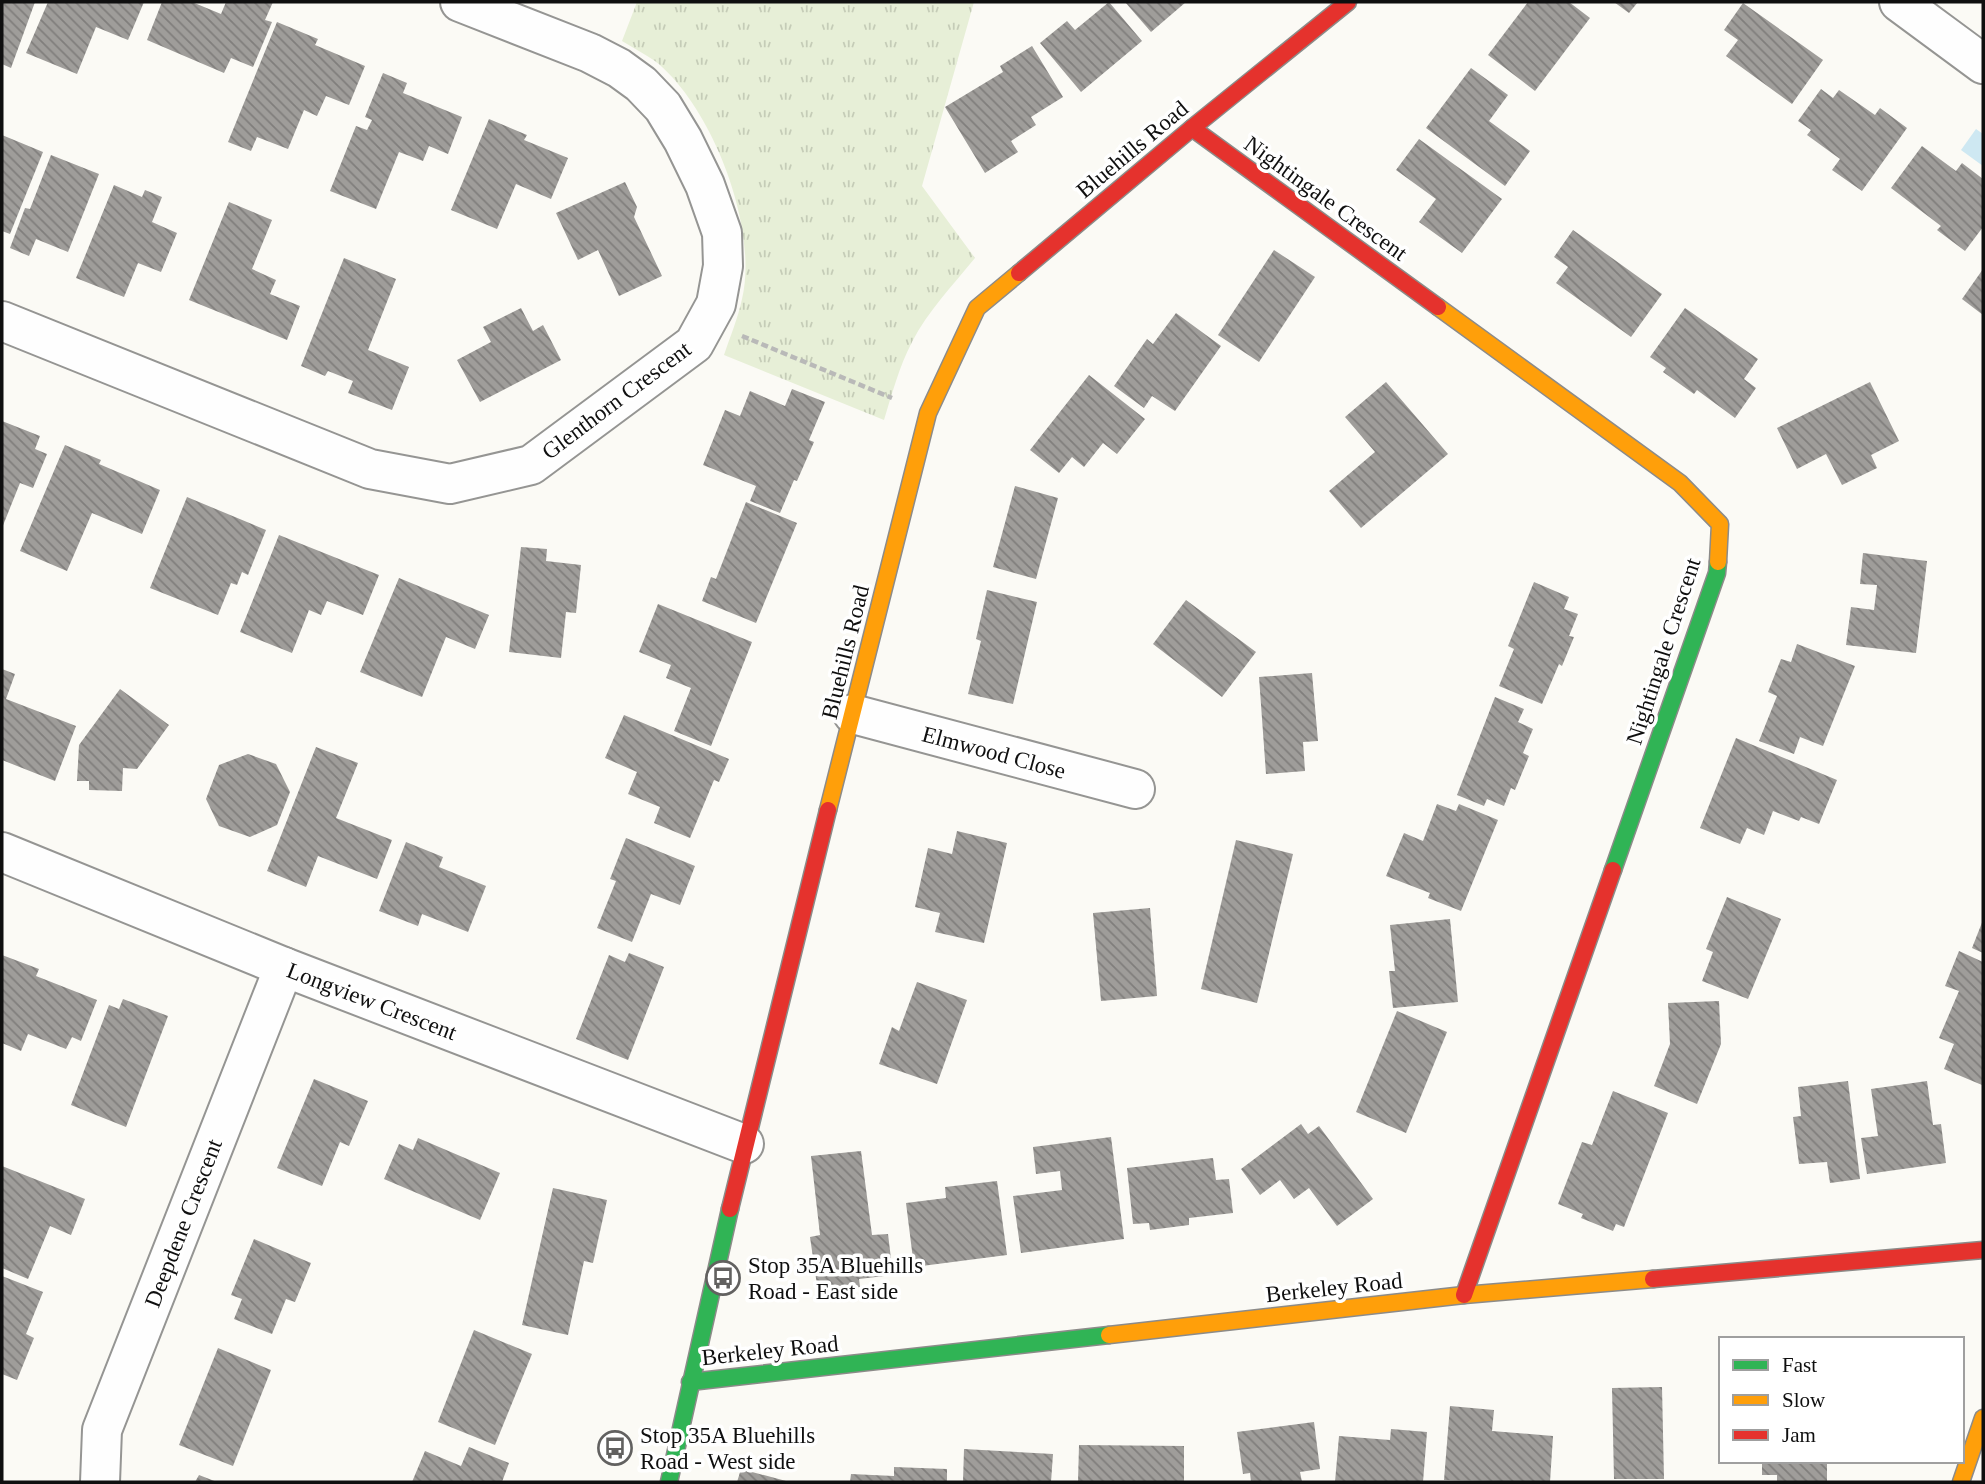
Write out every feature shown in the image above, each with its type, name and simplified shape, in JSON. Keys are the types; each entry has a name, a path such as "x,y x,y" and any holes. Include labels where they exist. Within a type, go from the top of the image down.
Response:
{"street":[{"name":"Glenthorn Crescent","path":"2,321 370,469 450,484 531,465 694,344 716,304 723,265 722,233 705,185 683,140 663,107 641,83 590,53 460,2"},
{"name":"Bluehills Road","path":"669,1482 744,1144 928,413 977,308 1346,2"},
{"path":"1899,2 1983,64"},
{"name":"Nightingale Crescent","path":"1192,128 1680,483 1720,524 1717,573 1464,1295"},
{"name":"Elmwood Close","path":"853,715 1135,789"},
{"name":"Longview Crescent","path":"2,852 284,967 744,1144"},
{"name":"Deepdene Crescent","path":"100,1482 102,1430 284,967"},
{"name":"Berkeley Road","path":"690,1382 1464,1295 1983,1250"},
{"path":"1961,1482 1983,1418"}],"path":[{"path":"706,321 928,413"}],"green space":[{"path":"637,2 974,2 922,186 975,258 941,298 918,331 903,361 884,420 724,355 742,299 745,270 744,238 737,204 712,137 695,107 676,81 655,61 622,41"}],"water":[{"path":"1976,129 1983,134 1983,166 1961,150"}],"building":[{"path":"2,2 35,2 11,68 2,64"},
{"path":"48,2 144,2 128,40 96,27 77,74 26,53"},
{"path":"162,2 192,2 221,14 226,2 273,2 265,20 272,22 253,67 231,58 224,73 147,40"},
{"path":"1109,2 1142,41 1081,92 1040,43 1067,21 1075,30"},
{"path":"1125,2 1186,2 1151,32"},
{"path":"1528,2 1569,2 1590,18 1535,91 1488,55"},
{"path":"1614,2 1638,2 1629,13"},
{"path":"1743,3 1823,60 1792,104 1726,56 1738,40 1724,30"},
{"path":"277,22 318,39 315,45 365,66 349,105 326,96 317,116 304,110 288,149 257,137 251,151 228,142"},
{"path":"1032,46 1063,97 1031,117 1036,125 1011,141 1018,152 985,173 945,107 1003,72 1000,66"},
{"path":"1471,68 1508,95 1489,121 1530,151 1505,186 1426,128"},
{"path":"383,73 407,83 403,93 462,117 448,154 429,146 423,161 399,152 376,209 330,191 356,126 367,130 372,120 365,117"},
{"path":"1821,89 1833,98 1839,90 1875,115 1880,108 1907,128 1862,191 1832,170 1840,159 1807,135 1811,130 1798,121"},
{"path":"489,119 527,135 524,140 568,158 551,199 516,184 497,229 451,210"},
{"path":"2,135 43,152 10,234 2,231"},
{"path":"1419,139 1502,199 1462,253 1419,222 1436,199 1396,170"},
{"path":"1922,146 1956,171 1962,163 1983,179 1983,227 1965,251 1937,230 1941,226 1891,188"},
{"path":"51,155 99,174 68,252 36,239 29,256 10,248 25,208 30,209"},
{"path":"625,182 637,207 634,217 662,276 619,296 598,250 578,260 556,213"},
{"path":"114,185 142,197 145,190 162,197 152,222 177,233 161,272 138,263 124,297 76,278"},
{"path":"229,202 272,220 252,269 276,280 270,294 300,306 287,340 189,300"},
{"path":"1573,230 1662,294 1631,337 1556,283 1568,267 1554,257"},
{"path":"1274,250 1315,277 1259,362 1218,335"},
{"path":"344,258 396,279 368,350 409,367 392,410 348,393 353,381 328,371 325,376 301,366"},
{"path":"1983,269 1983,315 1962,299"},
{"path":"521,308 533,331 543,325 561,360 480,402 457,360 491,342 483,327"},
{"path":"1685,308 1758,359 1744,379 1756,388 1735,418 1697,390 1694,394 1663,372 1666,368 1650,357"},
{"path":"1176,313 1221,346 1175,411 1152,396 1144,408 1114,386 1147,339 1153,344"},
{"path":"1089,375 1145,419 1117,454 1103,443 1084,467 1072,457 1059,473 1030,450"},
{"path":"1386,382 1448,454 1361,528 1329,491 1375,452 1345,417"},
{"path":"1870,382 1899,441 1871,455 1877,468 1842,485 1826,454 1797,469 1777,428"},
{"path":"792,389 825,402 809,440 814,442 780,513 750,501 756,486 703,465 725,410 740,416 750,391 785,406"},
{"path":"2,421 40,436 35,449 47,454 33,488 20,483 2,528"},
{"path":"65,445 101,460 99,464 160,490 142,534 92,513 67,571 20,551"},
{"path":"1015,486 1058,498 1036,579 993,567"},
{"path":"187,497 266,530 248,575 242,572 237,585 231,583 218,615 150,588"},
{"path":"746,502 797,523 756,623 702,601 711,577 716,579"},
{"path":"279,535 379,575 363,615 327,601 321,615 309,610 292,653 240,632"},
{"path":"521,547 547,549 546,561 581,565 576,613 566,612 561,658 509,652"},
{"path":"1863,553 1927,561 1916,653 1846,645 1851,607 1874,610 1877,585 1860,584"},
{"path":"399,578 489,615 475,649 446,637 422,697 360,672"},
{"path":"1534,582 1569,597 1564,609 1578,614 1569,636 1574,637 1542,704 1499,686 1514,649 1508,646"},
{"path":"987,590 1037,602 1013,704 968,694 981,641 976,639"},
{"path":"1186,600 1256,652 1222,697 1153,644"},
{"path":"658,604 752,642 711,746 674,731 691,688 666,678 671,665 639,652"},
{"path":"1797,644 1855,666 1823,746 1800,737 1794,754 1759,741 1777,696 1768,692 1781,659 1791,662"},
{"path":"2,669 15,674 6,699 76,726 55,781 2,760"},
{"path":"1312,673 1318,741 1303,742 1305,771 1266,774 1259,677"},
{"path":"120,689 169,725 137,769 123,768 122,791 89,790 89,781 77,781 79,745"},
{"path":"1495,697 1524,709 1518,722 1533,729 1523,753 1529,756 1515,790 1511,788 1504,806 1487,799 1484,806 1457,795"},
{"path":"624,715 729,759 719,782 714,780 690,838 654,823 660,807 628,794 637,772 605,758"},
{"path":"1736,738 1837,780 1819,824 1801,817 1799,821 1773,811 1764,835 1747,828 1740,844 1700,828"},
{"path":"316,747 358,763 336,818 392,840 377,879 318,856 306,887 267,871"},
{"path":"248,754 276,764 290,792 277,825 250,837 219,826 206,799 219,765"},
{"path":"1437,804 1456,811 1459,804 1498,820 1461,911 1428,898 1430,893 1386,876 1404,833 1423,841"},
{"path":"957,831 1007,843 984,943 935,932 940,913 915,907 928,848 952,854"},
{"path":"626,838 695,866 680,905 651,894 632,942 597,928 616,881 610,879"},
{"path":"1236,840 1293,854 1257,1003 1201,989"},
{"path":"406,842 443,857 439,867 486,886 468,932 422,914 418,926 379,911"},
{"path":"1727,897 1781,919 1748,999 1702,981 1713,952 1706,949"},
{"path":"1150,908 1157,996 1101,1001 1093,913"},
{"path":"1450,919 1458,1002 1393,1008 1389,971 1395,971 1390,925"},
{"path":"1983,920 1983,953 1972,948"},
{"path":"1959,951 1983,962 1982,1085 1944,1069 1954,1044 1939,1038 1959,991 1945,986"},
{"path":"629,953 664,967 628,1060 576,1039 609,955 625,962"},
{"path":"2,955 39,969 36,976 97,1000 81,1041 72,1037 66,1049 28,1034 21,1051 2,1043"},
{"path":"917,982 967,1000 937,1084 879,1064 892,1027 899,1031"},
{"path":"123,999 168,1016 126,1127 71,1105 109,1005 119,1009"},
{"path":"1719,1001 1721,1044 1697,1104 1654,1086 1670,1044 1668,1003"},
{"path":"1397,1011 1447,1032 1406,1133 1356,1112"},
{"path":"314,1079 368,1101 349,1146 340,1142 322,1186 277,1168"},
{"path":"1848,1081 1860,1179 1830,1183 1827,1162 1799,1164 1793,1117 1801,1116 1798,1087"},
{"path":"1927,1081 1933,1125 1941,1124 1946,1163 1867,1174 1861,1138 1878,1136 1871,1089"},
{"path":"1613,1091 1668,1113 1624,1227 1616,1224 1613,1231 1581,1218 1583,1214 1558,1204 1582,1142 1592,1145"},
{"path":"1301,1124 1308,1134 1319,1126 1373,1199 1337,1226 1309,1188 1294,1199 1280,1180 1260,1195 1241,1169"},
{"path":"1111,1137 1124,1239 1021,1253 1013,1196 1062,1190 1060,1171 1036,1174 1033,1147"},
{"path":"418,1138 500,1173 480,1220 384,1179 399,1144 413,1150"},
{"path":"861,1151 872,1235 888,1234 893,1275 859,1279 860,1287 818,1292 810,1237 820,1235 811,1156"},
{"path":"1213,1158 1216,1180 1229,1179 1233,1213 1189,1218 1189,1225 1150,1230 1149,1223 1133,1224 1127,1168"},
{"path":"2,1166 85,1199 71,1235 50,1226 28,1279 2,1268"},
{"path":"997,1181 1007,1255 914,1267 906,1203 946,1198 945,1187"},
{"path":"553,1188 607,1200 593,1263 584,1261 568,1335 522,1325"},
{"path":"254,1239 311,1263 295,1302 286,1299 272,1334 234,1319 242,1299 231,1295"},
{"path":"2,1276 43,1292 26,1334 34,1338 17,1380 2,1374"},
{"path":"474,1330 532,1354 495,1445 438,1422"},
{"path":"218,1348 271,1370 233,1466 179,1445"},
{"path":"1662,1387 1664,1479 1614,1479 1612,1388"},
{"path":"1450,1406 1494,1410 1492,1431 1553,1436 1550,1482 1444,1480"},
{"path":"1314,1422 1320,1469 1300,1472 1302,1482 1251,1482 1250,1473 1243,1474 1237,1432"},
{"path":"1391,1429 1427,1432 1423,1482 1335,1482 1339,1436 1390,1440"},
{"path":"1079,1445 1184,1446 1184,1482 1078,1482"},
{"path":"469,1447 509,1463 502,1482 412,1482 425,1451 461,1466"},
{"path":"964,1449 1053,1454 1051,1482 963,1482"},
{"path":"1762,1463 1827,1463 1827,1482 1777,1482 1777,1475 1762,1475"},
{"path":"894,1467 947,1469 947,1482 850,1482 851,1474 894,1476"},
{"path":"741,1469 786,1481 786,1482 737,1482"},
{"path":"199,1475 217,1482 195,1482"}],"traffic: fast":[{"path":"1613,870 1717,573 1718,562"},
{"path":"669,1482 730,1209"},
{"path":"690,1382 1109,1335"}],"traffic: slow":[{"path":"828,810 928,413 977,308 1019,273"},
{"path":"1438,307 1680,483 1720,524 1718,562"},
{"path":"1109,1335 1464,1295 1653,1279"},
{"path":"1961,1482 1983,1418"}],"traffic: jam":[{"path":"1019,273 1348,2"},
{"path":"1192,128 1438,307"},
{"path":"730,1209 828,810"},
{"path":"1464,1295 1613,870"},
{"path":"1653,1279 1983,1250"}],"place":[{"name":"Stop 35A Bluehills Road - East side","path":"723,1278"},
{"name":"Stop 35A Bluehills Road - West side","path":"615,1448"}]}
